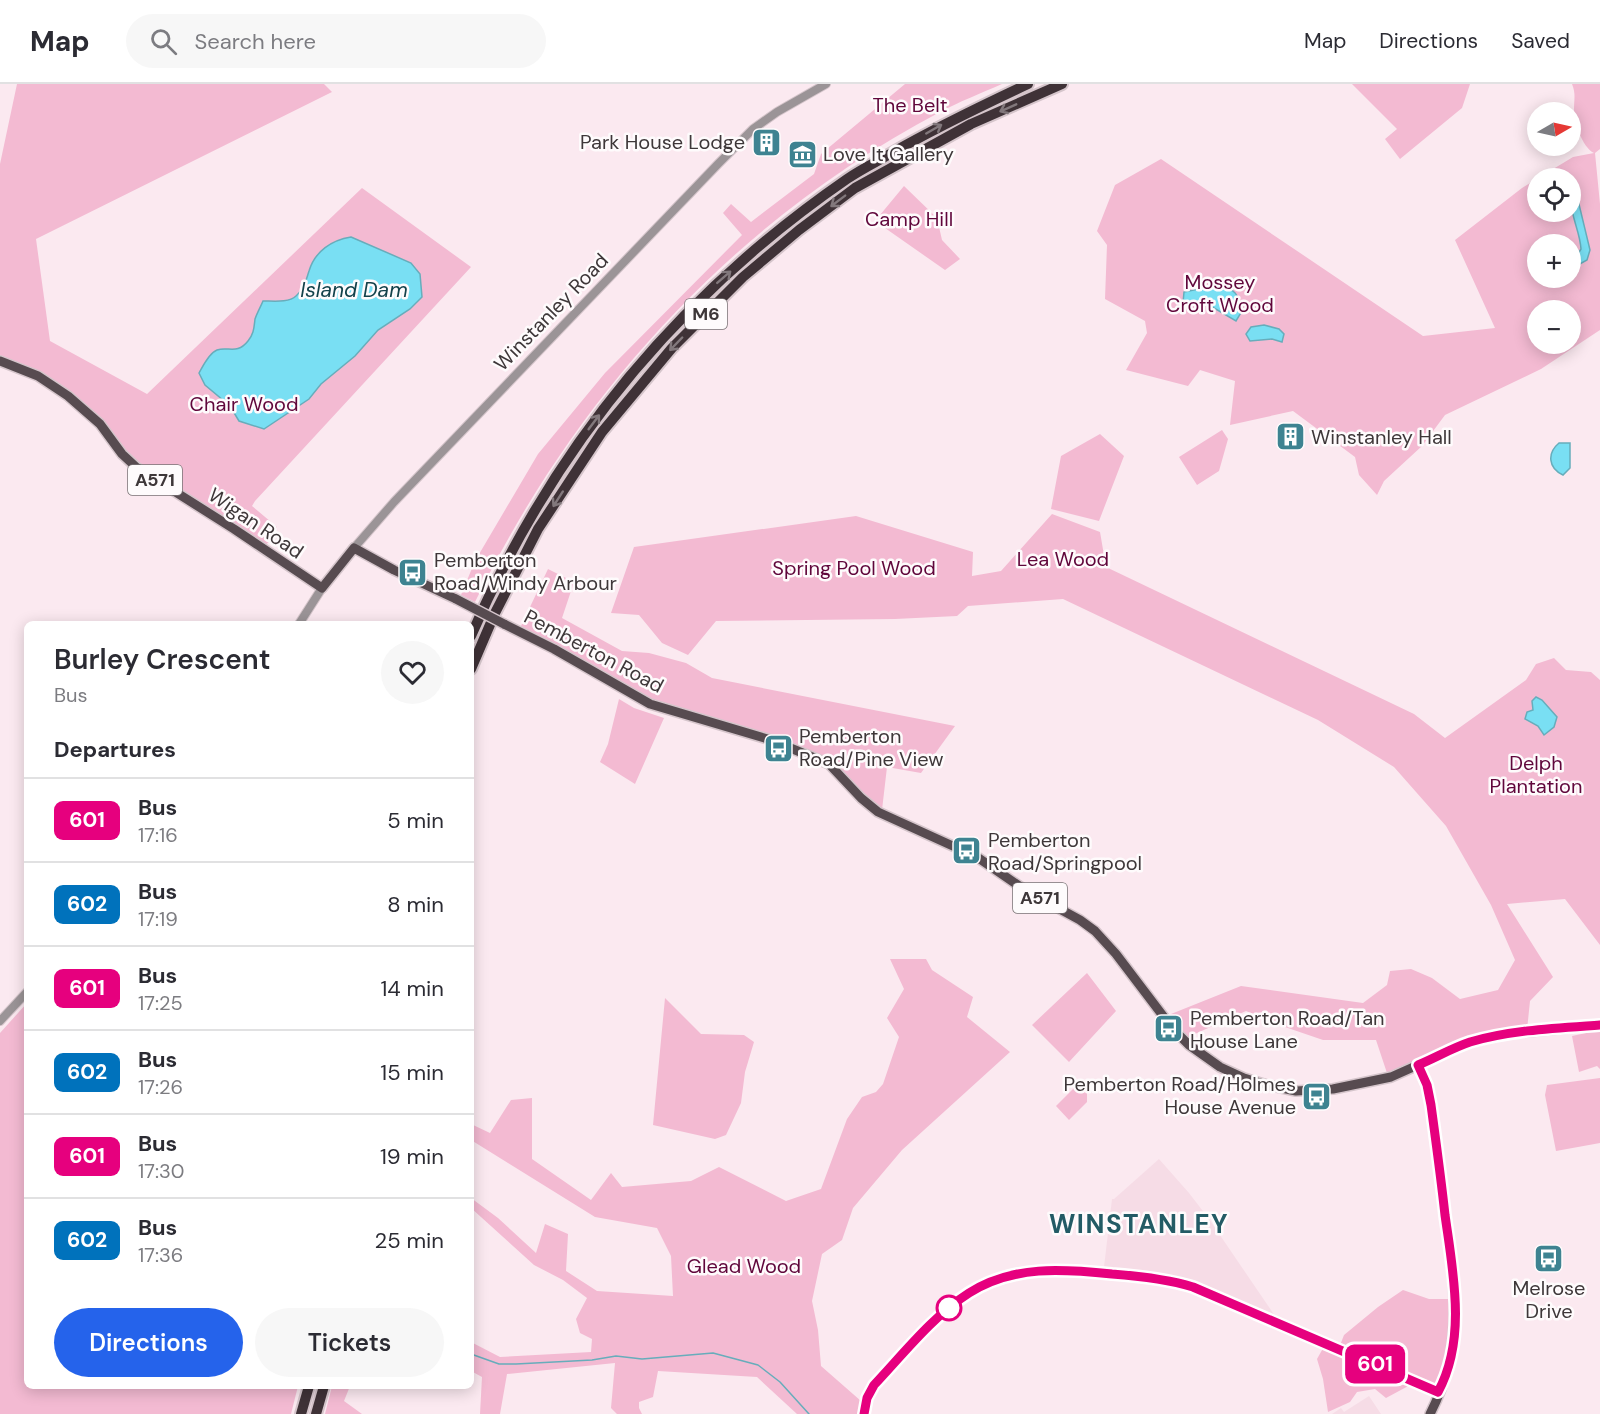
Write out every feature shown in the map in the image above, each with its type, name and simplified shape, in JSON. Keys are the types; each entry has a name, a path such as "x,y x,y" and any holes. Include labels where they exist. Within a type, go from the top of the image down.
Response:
{"highway":[{"name":"M6","path":"474,630 521,531 568,456 619,388 674,325 717,283 787,222 849,178 948,121 1028,84"},
{"name":"M6","path":"474,662 495,612 538,529 602,432 672,348 743,277 799,230 855,188 971,124 1062,84"},
{"path":"301,1414 308,1389"},
{"path":"316,1414 323,1389"}],"main road":[{"name":"Wigan Road","path":"0,361 38,376 68,396 100,424 122,454 136,467 322,588"},
{"name":"Winstanley Road","path":"322,588 354,548"},
{"name":"Pemberton Road","path":"354,548 554,649 650,704 771,740 829,764 861,798 878,812 977,857 1025,890 1080,920 1116,954 1181,1037 1231,1073 1267,1085 1310,1092 1391,1077 1465,1044 1504,1034 1600,1025"},
{"path":"1427,1085 1429,1068 1438,1056"},
{"path":"1418,1065 1427,1085 1431,1105 1455,1293 1454,1332 1449,1366 1430,1414"},
{"path":"1391,1077 1407,1075 1418,1077 1431,1105"}],"street":[{"name":"Winstanley Road","path":"354,548 394,502 753,129 777,112 826,84"},
{"path":"301,621 322,588"},
{"path":"0,1021 24,995"},
{"path":"864,1414 867,1398 874,1385 951,1306 970,1292 996,1279 1037,1270 1126,1275 1170,1281 1193,1287 1438,1392"}],"shaded area":[{"path":"1159,1159 1209,1219 1275,1316 1181,1277 1104,1267 1112,1199"},
{"path":"1369,1396 1381,1414 1332,1414 1341,1408 1344,1412"}],"green space":[{"name":"Chair Wood","path":"17,84 324,84 332,92 36,239 50,341 147,394 362,188 471,267 255,501 252,506 277,527 264,549 134,470 97,424 63,391 0,358 0,164"},
{"name":"The Belt","path":"905,84 1002,84 940,112 865,156 795,205 729,260 668,320 612,384 561,453 516,526 475,602 461,595 475,561 538,454 605,373 742,235 723,213 731,204 751,222 814,174 821,154"},
{"path":"1352,84 1470,84 1462,108 1400,159 1385,139 1397,129"},
{"name":"Mossey Croft Wood","path":"1572,84 1600,84 1600,149 1595,153 1600,204 1600,330 1581,343 1581,300 1527,300 1527,354 1564,354 1541,369 1445,415 1422,446 1384,481 1377,495 1359,475 1355,457 1293,411 1230,425 1235,381 1200,370 1188,386 1126,370 1147,333 1145,321 1105,299 1107,245 1097,231 1115,185 1161,159 1423,336 1495,328 1455,240 1527,185 1527,222 1581,222 1581,168 1555,168 1573,157 1594,153 1581,137 1581,102 1574,102"},
{"name":"Camp Hill","path":"904,186 937,218 942,240 960,259 945,270 875,221"},
{"path":"1222,430 1228,439 1219,471 1197,485 1179,457"},
{"path":"1100,434 1124,456 1099,521 1051,509 1061,456"},
{"path":"1052,514 1100,532 1106,567 1414,714 1445,738 1526,680 1536,664 1554,658 1566,670 1591,672 1600,680 1600,945 1565,899 1507,904 1553,977 1530,1001 1527,1030 1471,1037 1387,1073 1376,1040 1323,1040 1246,1011 1186,1038 1166,1016 1241,986 1363,1003 1387,985 1390,971 1411,969 1432,978 1460,999 1498,990 1515,960 1491,905 1446,826 1394,767 1318,720 1063,599 968,606 957,616 716,621 688,655 662,643 639,615 611,613 634,547 856,516 973,552 972,576 1001,571"},
{"path":"548,569 574,582 562,618 622,651 649,653 686,663 712,678 955,726 921,773 887,767 882,810 841,771 811,752 652,703 521,626"},
{"path":"619,699 634,708 664,718 635,784 600,762 608,744"},
{"name":"Glead Wood","path":"890,959 926,959 932,970 973,997 967,1017 1010,1052 902,1150 853,1208 842,1240 822,1254 812,1301 818,1330 821,1366 861,1401 859,1414 797,1414 757,1377 658,1371 653,1397 639,1402 642,1414 617,1414 611,1408 615,1363 507,1374 500,1414 480,1414 482,1377 474,1373 474,1344 500,1357 591,1352 592,1339 580,1333 576,1319 587,1298 563,1280 534,1265 474,1211 474,1200 498,1218 536,1253 545,1224 568,1234 566,1271 597,1291 673,1296 671,1256 657,1228 595,1217 474,1142 474,1125 490,1133 511,1100 532,1098 532,1159 591,1200 611,1173 622,1187 691,1181 719,1167 786,1201 821,1189 847,1119 862,1097 876,1092 883,1084 899,1037 887,1018 904,989"},
{"path":"1087,973 1116,1011 1069,1062 1032,1025"},
{"path":"665,998 701,1034 744,1035 754,1042 745,1072 741,1103 726,1135 715,1139 653,1125"},
{"path":"24,1006 24,1389 297,1389 291,1414 0,1414 0,1033"},
{"path":"1600,1030 1600,1069 1597,1066 1579,1072 1572,1036"},
{"path":"1600,1078 1600,1143 1556,1151 1545,1095 1547,1085"},
{"path":"1079,1083 1087,1088 1087,1102 1069,1120 1056,1106"},
{"path":"1403,1290 1429,1299 1451,1299 1449,1350 1435,1394 1412,1384 1386,1398 1375,1389 1357,1392 1350,1402 1328,1412 1323,1379 1317,1359 1326,1343 1339,1348 1344,1335"},
{"path":"331,1389 349,1389 344,1401 362,1414 325,1414"}],"water":[{"path":"1581,212 1590,250 1587,260 1581,263 1581,234 1578,234 1575,222 1581,222"},
{"name":"Island Dam","path":"351,237 411,263 420,274 422,297 410,309 378,330 355,356 321,384 309,399 264,429 239,421 230,406 205,385 199,373 204,363 217,350 236,349 244,345 251,336 263,301 289,300 299,294 320,252 337,241"},
{"path":"1218,285 1229,288 1237,296 1242,311 1236,321 1209,305 1183,303 1184,292"},
{"path":"1264,325 1279,329 1284,334 1282,342 1272,339 1250,341 1246,334 1251,327"},
{"path":"1559,443 1570,443 1570,468 1563,475 1554,468 1551,460 1552,451"},
{"path":"1536,697 1542,700 1557,717 1554,727 1544,735 1538,726 1525,719 1527,712 1533,710 1532,701"}],"waterway":[{"path":"474,1355 499,1364 516,1364 592,1360 616,1356 642,1359 713,1353 758,1365 780,1382 809,1414"}],"bus line":[{"name":"601","path":"864,1414 867,1398 874,1385 951,1306 986,1283 1037,1270 1126,1275 1170,1281 1193,1287 1438,1392 1449,1366 1454,1332 1455,1293 1431,1105 1427,1085 1418,1065 1484,1038 1600,1025"}],"place":[{"name":"Park House Lodge","path":"766,142"},
{"name":"Love It Gallery","path":"802,154"},
{"name":"Winstanley Hall","path":"1290,437"},
{"name":"Pemberton Road/Windy Arbour","path":"413,572"},
{"name":"Pemberton Road/Pine View","path":"778,748"},
{"name":"Pemberton Road/Springpool","path":"967,851"},
{"name":"Pemberton Road/Tan House Lane","path":"1169,1029"},
{"name":"Pemberton Road/Holmes House Avenue","path":"1317,1096"},
{"name":"Melrose Drive","path":"1549,1258"}],"district":[{"name":"WINSTANLEY","path":"1139,1224"}],"park label":[{"name":"Lea Wood","path":"1063,559"},
{"name":"Spring Pool Wood","path":"854,568"},
{"name":"Delph Plantation","path":"1536,774"}]}
